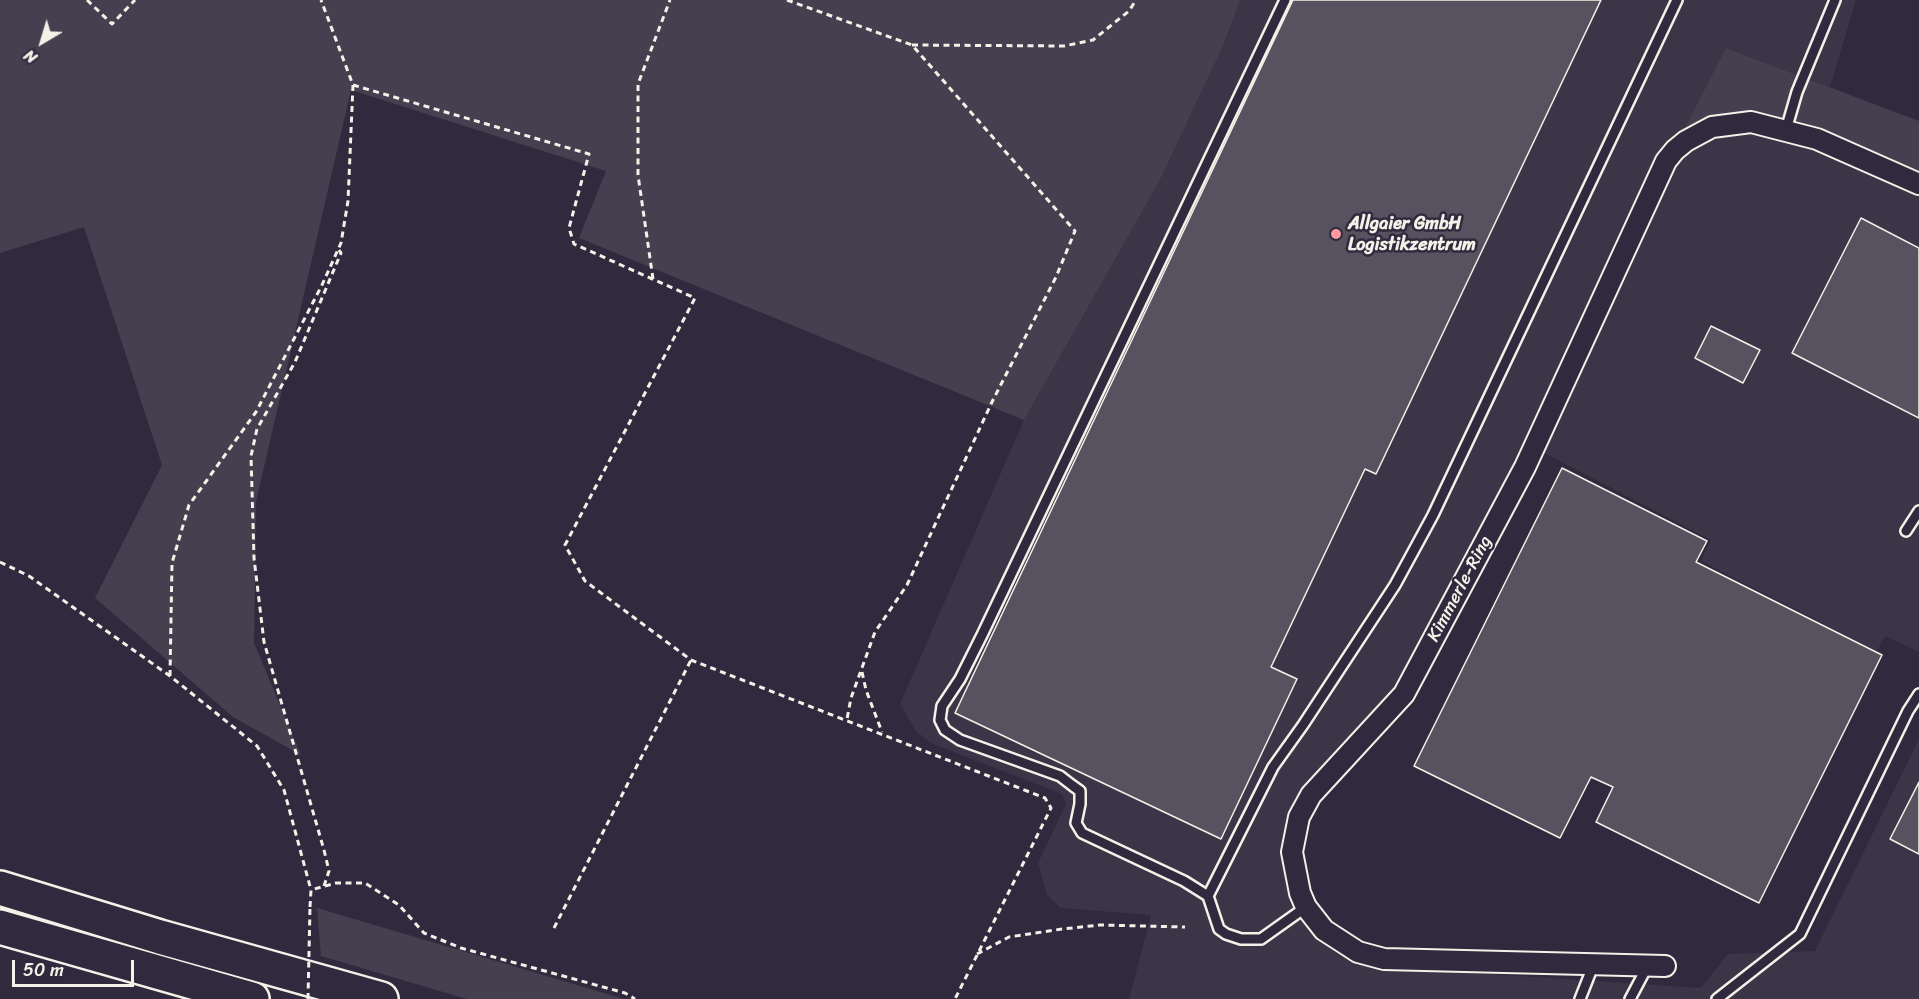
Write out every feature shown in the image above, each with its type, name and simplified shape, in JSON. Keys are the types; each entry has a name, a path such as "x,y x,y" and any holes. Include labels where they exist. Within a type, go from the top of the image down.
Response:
{"highway":[{"path":"0,888 160,937 381,999"},
{"path":"0,927 252,999"}],"street":[{"name":"Kimmerle-Ring","path":"1656,966 1384,959 1358,952 1335,939 1306,907 1295,879 1292,852 1295,828 1301,811 1320,785 1404,694 1525,467 1666,161 1680,146 1698,133 1725,124 1751,122 1816,139 1919,184"}],"lane":[{"path":"1285,0 982,635 960,679 942,706 940,720 945,729 960,740 1060,776 1080,791 1076,823 1088,838 1184,881 1208,896 1220,929 1241,939 1261,939 1306,907"},
{"path":"1208,896 1273,767 1395,585 1433,515 1677,0"},
{"path":"1788,123 1797,92 1835,0"},
{"path":"1906,531 1919,512"},
{"path":"1717,999 1800,934 1908,711 1919,694"},
{"path":"1908,711 1919,716"},
{"path":"1581,999 1593,966"},
{"path":"1630,999 1656,966"}],"path":[{"path":"87,0 112,24 135,0"},
{"path":"170,676 172,563 189,505 256,412 339,249 348,201 353,86 321,0"},
{"path":"653,279 638,175 638,84 670,0"},
{"path":"787,0 912,45 1064,46 1093,40 1129,11 1136,0"},
{"path":"847,719 851,698 875,632 907,585 992,402 1056,277 1075,231 912,45"},
{"path":"353,86 590,154 569,228 574,244 695,298 565,545 585,580 690,660 882,732 1045,798 1051,808 975,955 955,999"},
{"path":"324,886 328,872 324,850 264,642 254,558 250,456 257,429 295,362 341,253 339,249"},
{"path":"0,562 29,576 170,676 257,746 284,790 311,890 308,999"},
{"path":"554,928 690,660"},
{"path":"862,671 866,690 882,732"},
{"path":"311,890 336,883 365,883 399,905 424,933 461,948 625,993 635,999"},
{"path":"975,955 1009,937 1100,925 1185,927"}],"shaded area":[{"path":"0,0 1240,0 1223,46 1160,180 1024,420 579,238 606,171 351,90 256,502 254,643 301,755 233,717 95,598 162,465 84,227 0,253"},
{"path":"1240,0 1856,0 1830,87 1726,48 1707,121 1919,174 1919,652 1885,636 1877,651 1701,561 1711,540 1527,444 1403,683 1290,815 1283,843 1282,859 1287,891 1307,928 1337,954 1366,966 1701,988 1728,954 1815,951 1919,739 1919,999 1129,999 1151,915 1061,908 1047,895 1038,863 1066,804 1062,794 931,743 916,731 900,704 1024,420 1160,180 1223,46"},
{"path":"1726,48 1919,121 1919,174 1814,129 1682,134"},
{"path":"317,908 623,999 467,999 321,956"}],"building":[{"name":"Allgaier GmbH Logistikzentrum","path":"1293,0 1601,0 1376,474 1365,469 1271,667 1297,679 1221,839 955,713"},
{"path":"1861,218 1919,248 1919,418 1792,353"},
{"path":"1711,326 1760,350 1743,383 1695,358"},
{"path":"1562,468 1707,541 1696,562 1882,655 1759,903 1596,822 1613,787 1591,777 1560,838 1414,766"},
{"path":"1919,782 1919,854 1890,839"}],"place":[{"name":"Allgaier GmbH Logistikzentrum","path":"1336,234"}]}
